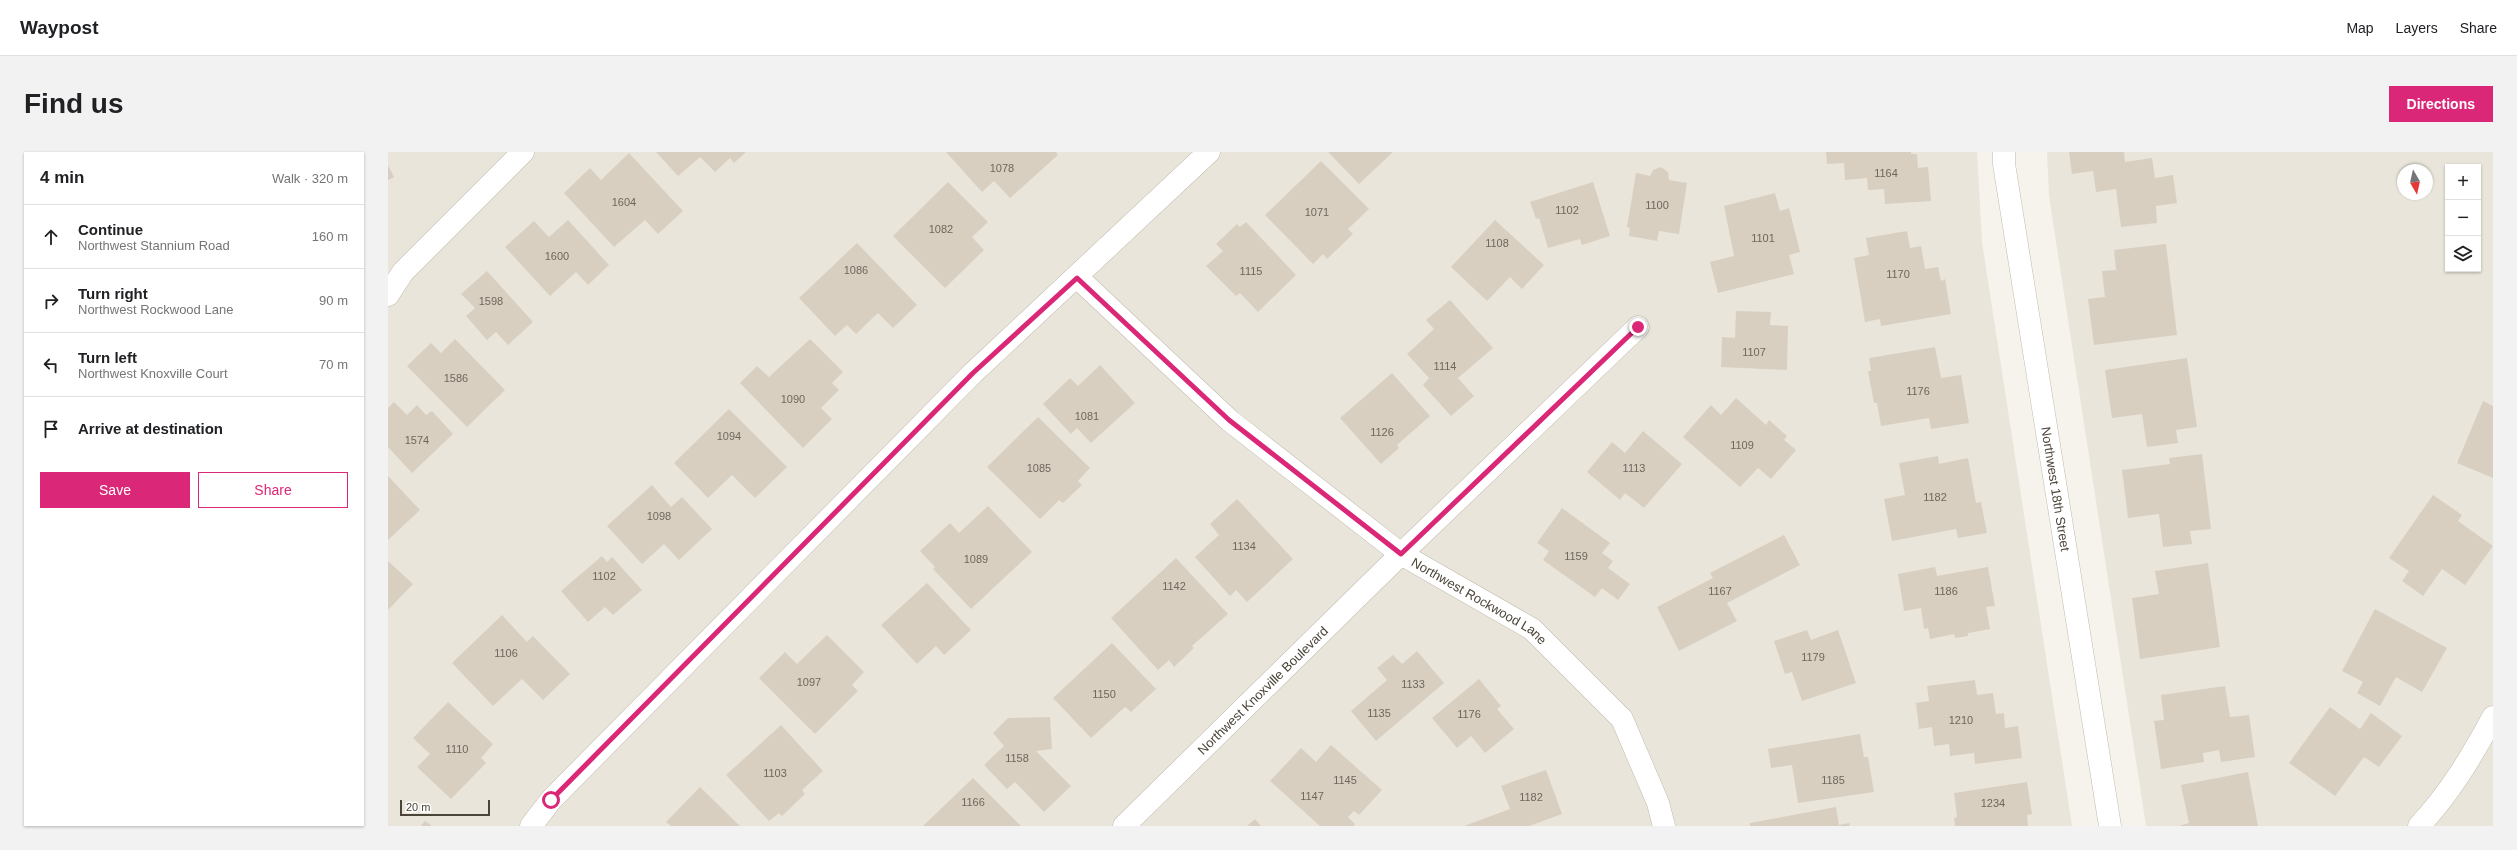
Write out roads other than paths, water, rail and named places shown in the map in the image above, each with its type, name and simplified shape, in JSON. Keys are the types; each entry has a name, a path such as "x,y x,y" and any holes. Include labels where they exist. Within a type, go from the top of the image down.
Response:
{"street":[{"path":"388,295 396,271 523,152"},
{"path":"530,826 551,800 973,373 1077,278 1209,152"},
{"name":"Northwest 18th Street","path":"2004,152 2004,164 2110,826"},
{"name":"Northwest Rockwood Lane","path":"1077,278 1229,420 1401,554 1532,629 1622,719 1658,802 1664,826"},
{"name":"Northwest Knoxville Boulevard","path":"1124,826 1401,554 1638,327"},
{"path":"2419,826 2437,807 2472,756 2493,717"}]}
